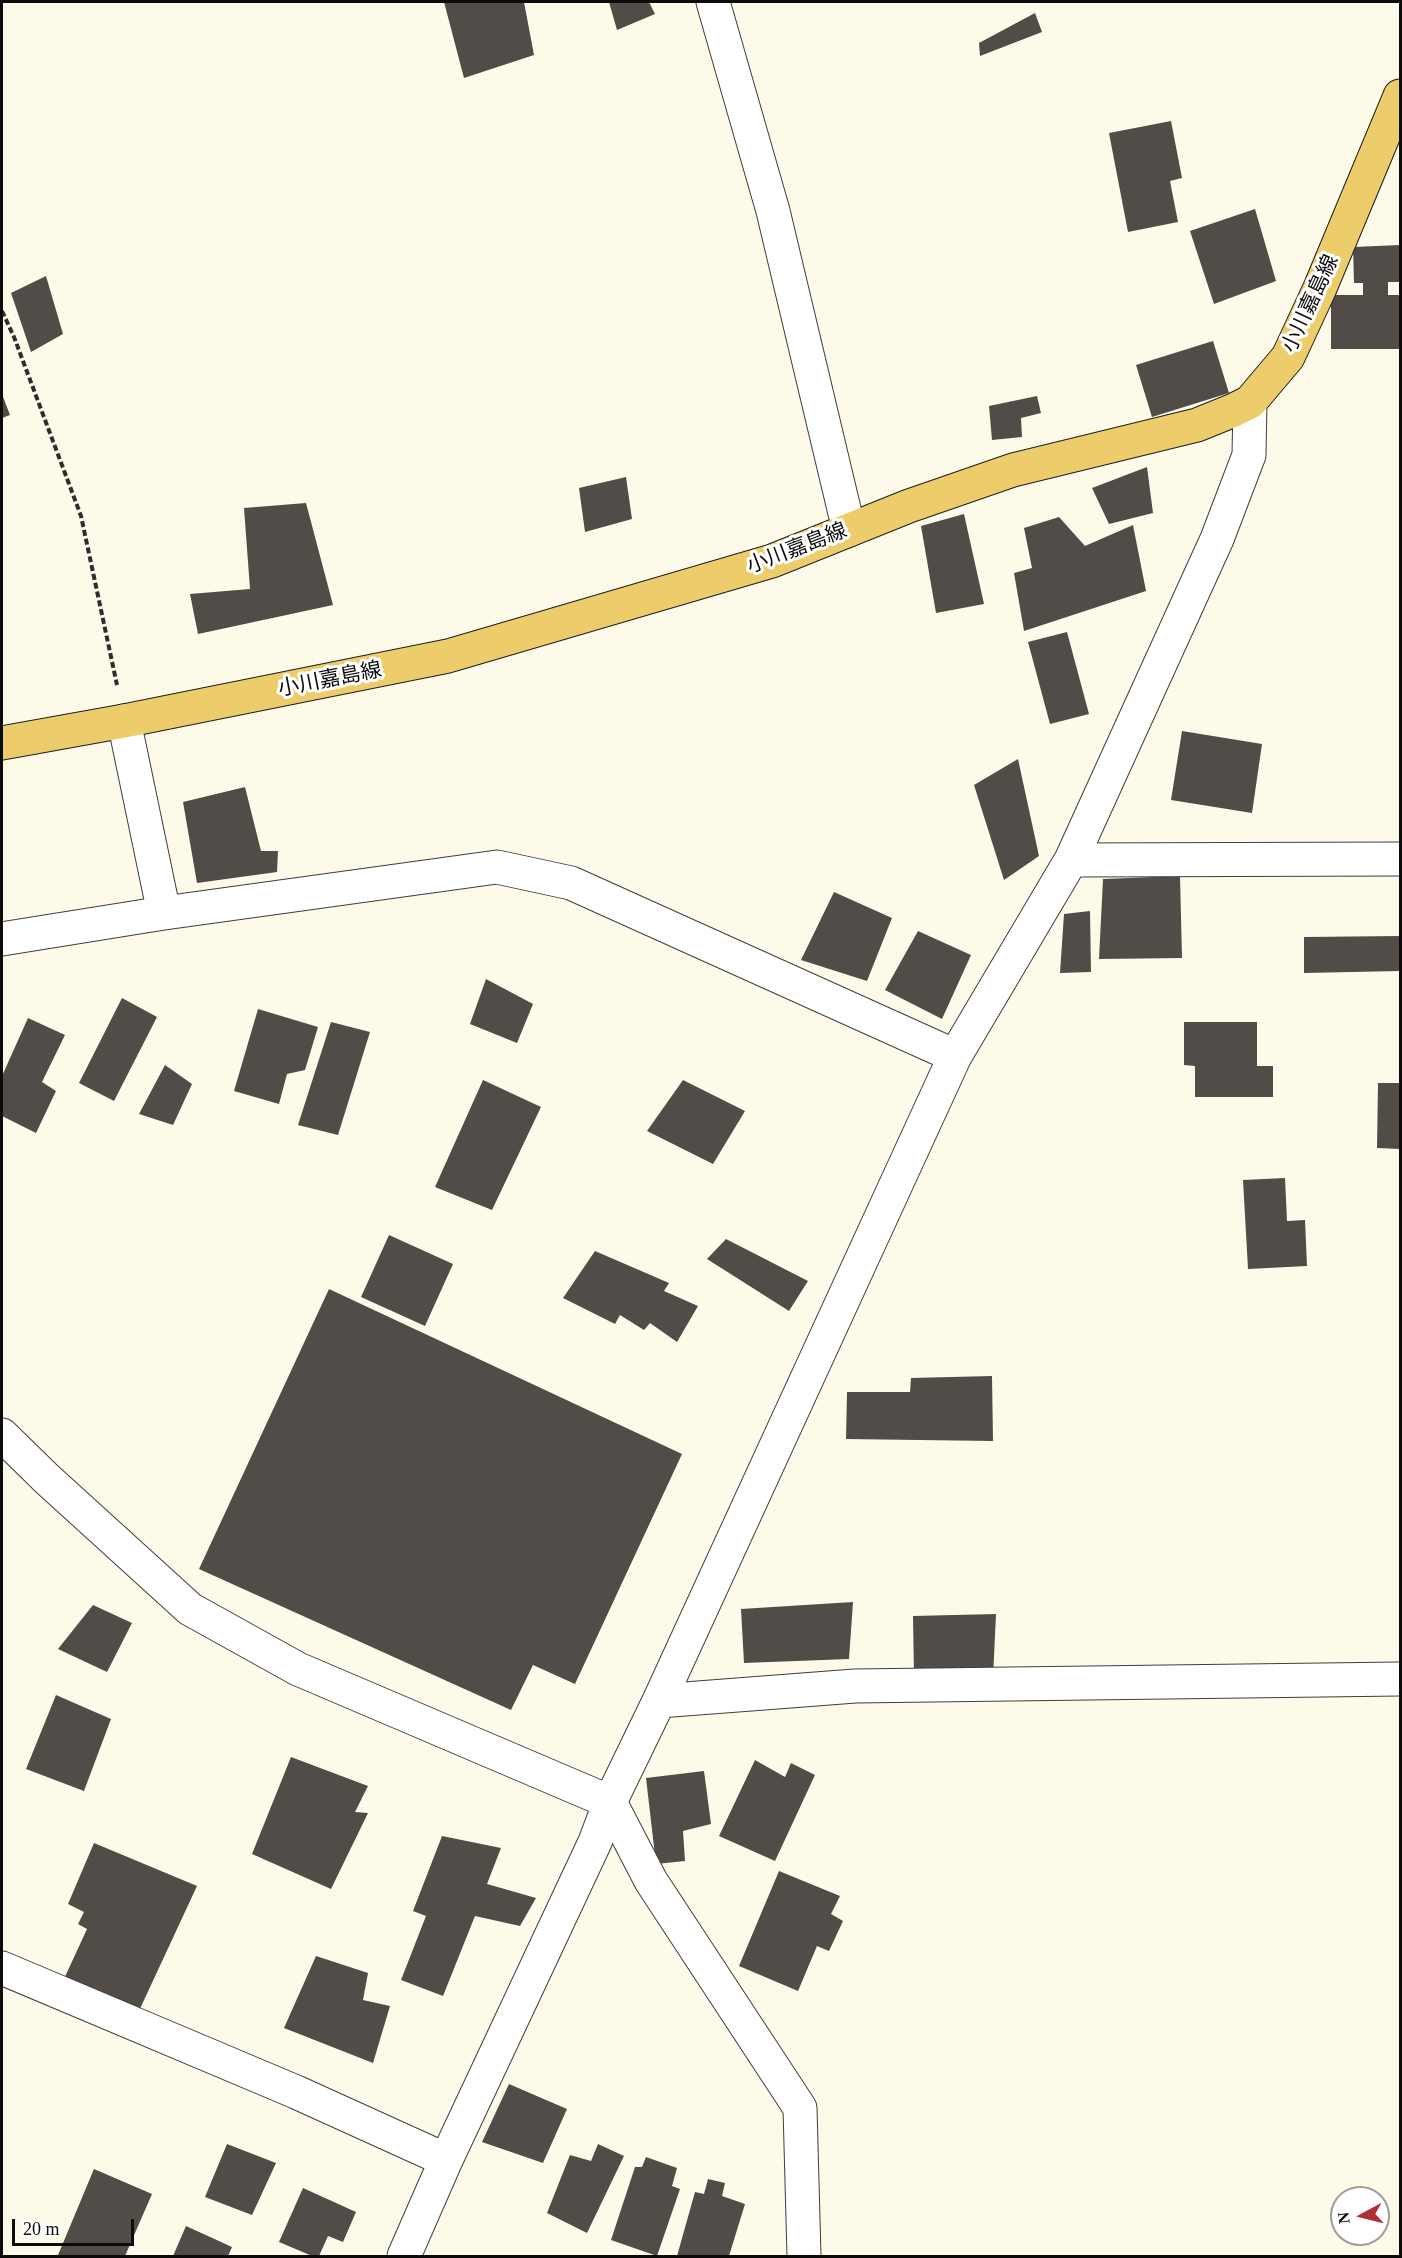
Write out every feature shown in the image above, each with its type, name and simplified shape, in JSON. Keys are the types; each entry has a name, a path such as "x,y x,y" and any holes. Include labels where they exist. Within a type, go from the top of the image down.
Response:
{"main road":[{"name":"小川嘉島線","path":"2,744 448,656 772,561 909,506 1014,470 1197,424 1250,402 1288,357 1320,288 1401,96"}],"street":[{"path":"713,2 773,211 849,530"},
{"path":"404,2256 446,2160 595,1842 610,1802 659,1701 955,1056 1071,860 1216,539 1249,455 1250,402"},
{"path":"124,721 164,913"},
{"path":"1071,860 1401,859"},
{"path":"2,939 164,913 497,867 571,883 955,1056"},
{"path":"2,1435 190,1609 298,1669 610,1802 651,1881 800,2108 804,2256"},
{"path":"659,1701 855,1686 1401,1679"},
{"path":"2,1968 296,2092 446,2160"}],"path":[{"path":"2,311 14,337 81,516 124,721"}],"building":[{"path":"444,2 524,2 534,55 464,78"},
{"path":"609,2 649,2 655,14 617,30"},
{"path":"1035,13 1042,32 980,56 979,43"},
{"path":"1171,121 1182,178 1170,181 1178,222 1128,232 1109,133"},
{"path":"1255,209 1276,281 1214,304 1190,231"},
{"path":"1400,245 1400,282 1388,282 1388,295 1400,295 1400,349 1331,349 1331,295 1363,295 1363,283 1354,283 1353,247"},
{"path":"46,276 63,334 31,352 11,293"},
{"path":"1213,341 1229,393 1152,417 1136,365"},
{"path":"2,394 10,415 2,418"},
{"path":"1037,396 1041,413 1021,418 1022,437 992,440 989,406"},
{"path":"1147,467 1153,513 1109,524 1092,488"},
{"path":"626,477 632,519 585,532 579,488"},
{"path":"306,503 333,605 198,634 190,594 250,589 244,508"},
{"path":"964,514 984,604 936,613 921,526"},
{"path":"1059,517 1085,546 1133,525 1146,591 1024,631 1014,573 1032,568 1024,528"},
{"path":"1067,632 1089,714 1050,724 1028,642"},
{"path":"1182,731 1262,744 1252,813 1171,800"},
{"path":"1018,759 1039,856 1004,880 974,785"},
{"path":"245,787 261,851 278,851 277,872 197,883 183,802"},
{"path":"1180,876 1182,958 1099,959 1103,879"},
{"path":"834,892 892,918 867,981 801,960"},
{"path":"1090,911 1091,972 1060,973 1064,914"},
{"path":"918,931 971,955 942,1019 885,990"},
{"path":"1400,936 1400,971 1304,973 1304,937"},
{"path":"486,979 533,1004 517,1043 470,1024"},
{"path":"122,998 157,1017 114,1101 79,1083"},
{"path":"258,1009 318,1027 305,1070 287,1074 279,1104 234,1091"},
{"path":"28,1018 65,1035 42,1082 56,1091 36,1133 2,1116 2,1076"},
{"path":"331,1022 370,1032 338,1135 298,1125"},
{"path":"1184,1022 1257,1022 1257,1066 1273,1066 1273,1097 1195,1097 1195,1066 1184,1065"},
{"path":"165,1065 192,1084 173,1125 139,1114"},
{"path":"483,1080 541,1107 492,1210 435,1187"},
{"path":"683,1080 745,1111 713,1164 647,1131"},
{"path":"1378,1083 1400,1083 1400,1149 1377,1148"},
{"path":"1285,1178 1287,1221 1305,1220 1307,1266 1248,1269 1243,1180"},
{"path":"389,1235 453,1264 425,1326 361,1297"},
{"path":"726,1239 808,1281 789,1311 707,1259"},
{"path":"595,1251 669,1283 664,1291 698,1306 677,1342 650,1323 644,1330 620,1315 615,1324 563,1298"},
{"path":"329,1289 682,1454 575,1684 533,1665 511,1710 199,1569"},
{"path":"992,1376 993,1441 846,1439 847,1392 910,1392 911,1378"},
{"path":"853,1602 849,1659 744,1663 741,1609"},
{"path":"93,1605 132,1623 107,1672 58,1649"},
{"path":"996,1614 993,1678 914,1676 913,1616"},
{"path":"56,1695 111,1719 84,1791 26,1769"},
{"path":"291,1757 368,1786 355,1812 368,1813 331,1889 252,1854"},
{"path":"755,1760 785,1777 791,1763 815,1775 775,1861 719,1836"},
{"path":"704,1771 711,1824 683,1831 685,1861 656,1864 646,1778"},
{"path":"442,1836 501,1848 487,1884 536,1898 520,1926 475,1916 443,1996 401,1980 426,1916 413,1911"},
{"path":"94,1843 197,1886 138,2013 63,1981 87,1929 78,1924 84,1912 68,1904"},
{"path":"779,1871 840,1896 831,1914 843,1921 829,1951 817,1946 798,1991 739,1966"},
{"path":"316,1956 368,1973 363,2000 390,2006 373,2063 284,2028"},
{"path":"509,2084 567,2109 543,2163 482,2142"},
{"path":"227,2144 276,2163 252,2215 205,2197"},
{"path":"598,2144 624,2156 587,2233 547,2213 570,2155 591,2161"},
{"path":"646,2157 677,2168 672,2186 680,2189 657,2256 611,2240 635,2167 642,2167"},
{"path":"94,2169 152,2194 125,2256 58,2255"},
{"path":"708,2179 725,2183 722,2196 745,2204 729,2256 677,2256 695,2192 704,2194"},
{"path":"303,2188 356,2212 343,2242 328,2236 319,2256 312,2256 279,2242"},
{"path":"186,2226 232,2247 228,2256 173,2256"}]}
